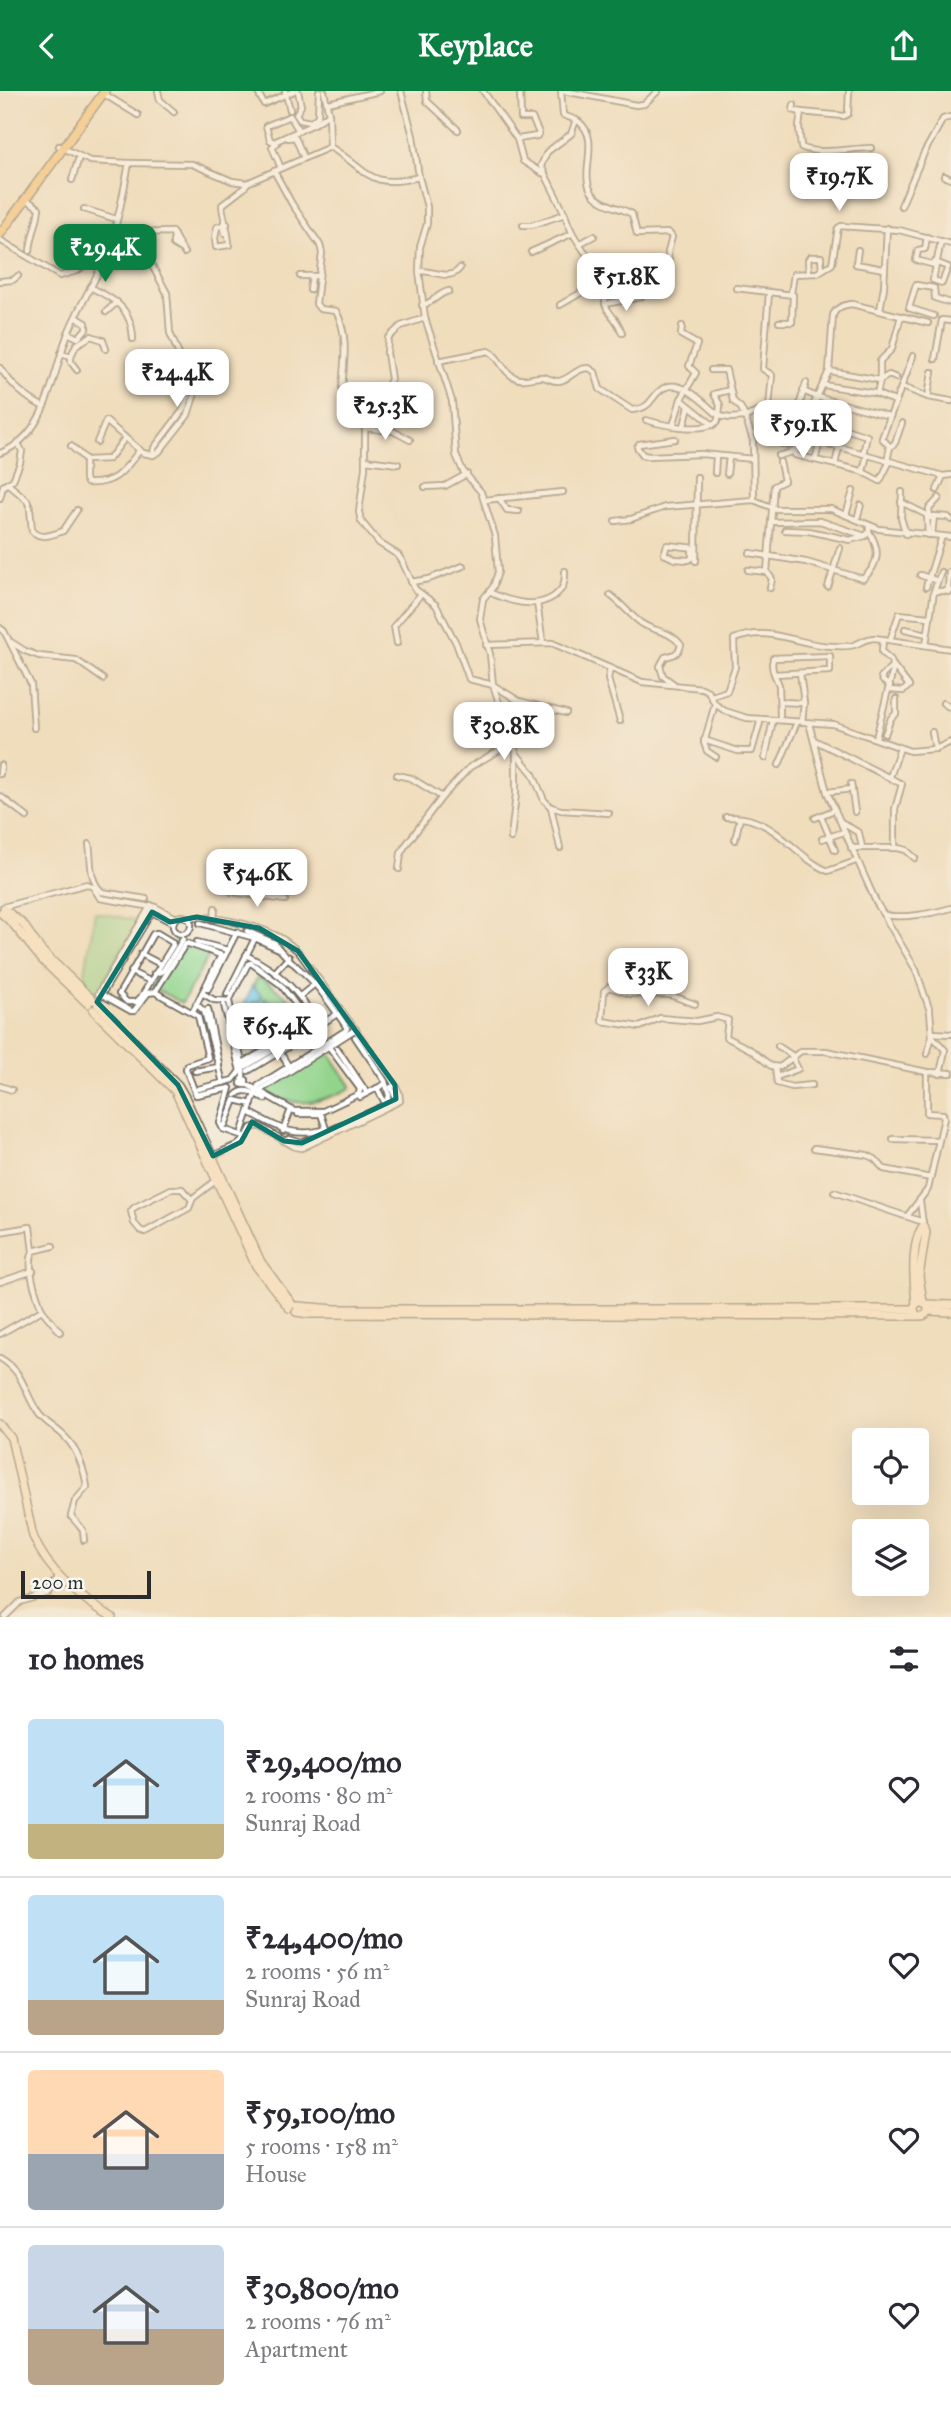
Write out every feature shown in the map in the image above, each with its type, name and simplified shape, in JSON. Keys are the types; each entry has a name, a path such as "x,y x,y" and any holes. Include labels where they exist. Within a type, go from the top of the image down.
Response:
{"main road":[{"path":"0,225 103,92"},
{"path":"0,234 61,147"}],"street":[{"path":"158,91 160,100 174,111"},
{"path":"257,91 264,104 285,93 296,91 301,106 296,114 300,120 311,122 318,116 322,91"},
{"path":"322,91 328,103 330,147"},
{"path":"328,103 380,91"},
{"path":"401,91 428,215 420,247 422,305 452,401 456,455 484,500 495,536 498,567 493,587 483,599 480,615 481,628 491,660 493,685 516,752 516,794 511,838"},
{"path":"426,91 427,100 458,130"},
{"path":"484,91 517,139 523,161 543,174"},
{"path":"517,139 537,136 539,133 532,118 521,119 520,91"},
{"path":"658,91 644,104 636,105 563,91 563,115 576,120 583,127 590,151 586,180 593,194 601,201 632,214 637,234 665,232 672,237 668,252 671,292"},
{"path":"794,105 793,110 801,113 844,117 849,109 849,91"},
{"path":"103,92 138,115"},
{"path":"285,93 290,110"},
{"path":"801,113 799,127 803,149 835,151 843,148 871,148"},
{"path":"299,131 290,116 266,126 272,142 299,131 316,123 329,114"},
{"path":"901,206 924,153 943,119 951,117"},
{"path":"576,120 571,134 547,152 542,160 543,174 565,213 571,234 601,281 605,304 619,322 622,333"},
{"path":"281,168 272,146 282,141 295,137 304,158"},
{"path":"61,147 79,157 99,162 192,164 232,181 247,183 330,147"},
{"path":"330,147 358,169 377,179 394,183 419,177"},
{"path":"72,180 79,157"},
{"path":"3,452 19,443 48,401 68,333 108,249 128,163"},
{"path":"274,171 292,204 320,245 322,253 310,290"},
{"path":"944,176 951,179"},
{"path":"225,224 219,225 215,234 216,247 229,246 222,205 247,183"},
{"path":"26,199 39,208 31,235 30,250"},
{"path":"84,209 116,219"},
{"path":"523,225 532,225 565,213"},
{"path":"225,224 225,233"},
{"path":"779,322 792,322 793,275 822,271 833,261 839,226 887,228 951,244"},
{"path":"880,310 887,228"},
{"path":"112,236 169,231 175,234 183,251"},
{"path":"531,252 571,234"},
{"path":"579,244 594,236"},
{"path":"927,237 925,249 918,250 916,260 935,263 947,266 942,283 933,280 935,263 941,241"},
{"path":"0,240 60,276 77,271 108,249 144,257 152,264 167,293 170,333 187,374 198,386"},
{"path":"858,250 856,264 884,269"},
{"path":"809,273 810,257 821,257 822,271"},
{"path":"419,271 452,276 460,268"},
{"path":"300,275 315,279"},
{"path":"0,281 13,280 18,276"},
{"path":"315,279 317,307 336,311 342,323 345,346 342,388 346,391 364,392"},
{"path":"560,305 601,281"},
{"path":"934,316 909,308 916,285 934,288 935,298 951,303"},
{"path":"90,287 117,302 129,316 133,339"},
{"path":"736,288 791,294"},
{"path":"422,305 433,302 449,291"},
{"path":"769,292 763,369 772,375 769,407"},
{"path":"605,304 642,297"},
{"path":"106,311 117,302"},
{"path":"809,415 829,371 835,310 852,304 928,323"},
{"path":"877,394 880,361 892,349 901,316"},
{"path":"68,333 78,338 86,329 86,323 76,317"},
{"path":"425,319 401,326 389,335 387,350 391,379 387,388 377,398 365,428 365,460 359,512 361,521 379,543 398,555 411,582 436,605 456,643 469,679 493,685 519,701 566,713"},
{"path":"935,359 942,320 951,321"},
{"path":"673,426 681,399 696,375 689,366 698,346 696,342 681,335 682,325"},
{"path":"77,370 71,362 71,356 80,340 91,336 103,340 106,349"},
{"path":"438,361 489,351 509,375 517,379 545,377 555,381 568,377 576,370 589,368 595,372 600,389 632,410 647,407 665,388 686,389 719,416 745,417 769,407 782,410 780,428 786,432 943,476 951,475"},
{"path":"61,353 71,356"},
{"path":"890,447 882,438 913,356"},
{"path":"198,365 202,365 198,386 185,420 156,453 154,448 184,408 198,365"},
{"path":"0,368 9,382 44,407"},
{"path":"711,370 726,370 733,401 741,408 753,440 754,500"},
{"path":"829,371 880,380 890,375 897,378"},
{"path":"928,397 932,372"},
{"path":"800,403 806,383"},
{"path":"823,386 877,394 895,401"},
{"path":"902,387 928,397 951,401"},
{"path":"646,420 673,426 713,426 719,416 720,405 714,394 730,390"},
{"path":"803,391 889,416"},
{"path":"681,399 713,426"},
{"path":"684,426 689,406"},
{"path":"184,408 190,409"},
{"path":"179,416 185,420"},
{"path":"97,442 105,421 140,450 156,453"},
{"path":"800,436 795,455 863,472 881,481 890,447 895,443 902,423"},
{"path":"831,446 839,427 867,436 863,472"},
{"path":"365,428 393,431 410,440"},
{"path":"783,444 786,432"},
{"path":"770,588 772,579 767,572 774,485 785,481 779,459 794,451 800,436"},
{"path":"71,446 85,459 94,461 111,458 125,438"},
{"path":"675,439 639,444 637,447 643,455 649,456 753,459"},
{"path":"814,460 820,442"},
{"path":"0,498 5,485 13,480 20,463 22,451 19,443"},
{"path":"835,464 839,448"},
{"path":"85,459 85,479 93,483 118,477 140,450"},
{"path":"715,473 716,456"},
{"path":"727,474 729,457"},
{"path":"365,460 398,464"},
{"path":"425,487 445,486 467,474"},
{"path":"937,490 943,476"},
{"path":"696,561 694,548 697,477"},
{"path":"5,485 27,500 32,531 36,535 44,536 63,531 77,510"},
{"path":"846,515 853,491"},
{"path":"484,500 563,492"},
{"path":"902,492 901,518 906,534"},
{"path":"499,498 507,510 519,511"},
{"path":"930,535 929,510 939,498"},
{"path":"615,521 631,519 665,507 754,500 776,509 825,508 869,525 906,534 951,537"},
{"path":"901,502 928,515 930,535"},
{"path":"857,519 861,505"},
{"path":"930,535 934,516 948,517 951,520"},
{"path":"750,553 806,562 860,579 867,576 878,550 876,543 867,534 820,521 771,522"},
{"path":"867,534 869,525"},
{"path":"785,530 809,531 850,540 867,534"},
{"path":"926,587 942,536"},
{"path":"667,545 694,548 689,560 675,559 664,554 667,545"},
{"path":"828,587 840,548"},
{"path":"411,582 429,579 463,566"},
{"path":"748,570 767,572"},
{"path":"489,592 502,599 537,603 548,601 562,589 565,571"},
{"path":"926,645 934,591 941,572"},
{"path":"934,591 949,591 949,572"},
{"path":"920,575 935,580"},
{"path":"397,643 394,626 421,594"},
{"path":"610,595 641,623 676,638 681,645 680,649 675,655 664,657 660,666 663,675 675,685"},
{"path":"537,603 543,643"},
{"path":"890,640 899,614 929,617"},
{"path":"0,628 11,642 32,684 34,728"},
{"path":"905,629 927,633"},
{"path":"712,696 727,691 735,667 734,641 756,633 776,633 828,646 849,646 868,638 951,649"},
{"path":"883,639 882,652 891,660 909,686 904,691 890,688 881,677 893,665"},
{"path":"11,642 38,656 55,660 76,660 103,679"},
{"path":"486,645 559,645 642,682 698,686 708,691 715,704 704,746 716,757"},
{"path":"774,674 830,671 830,656 772,659 771,667 774,674 779,685 780,716"},
{"path":"876,737 890,688 893,665"},
{"path":"610,668 608,679 620,721"},
{"path":"779,765 803,722 804,703 800,673"},
{"path":"885,734 890,719 896,713 896,699"},
{"path":"780,702 804,703"},
{"path":"943,703 951,708"},
{"path":"715,704 736,716 833,724 876,737 900,748 922,752 951,742"},
{"path":"492,723 476,726 475,710 500,706"},
{"path":"882,716 890,719"},
{"path":"704,740 738,751 752,751 761,719"},
{"path":"765,758 773,720"},
{"path":"803,722 813,739 827,792 856,862 916,970 930,1011 932,1035 928,1054"},
{"path":"399,869 401,853 405,846 442,797 475,763 503,748 509,730"},
{"path":"932,732 935,749"},
{"path":"813,739 902,784 895,809 895,848"},
{"path":"889,777 900,748"},
{"path":"516,752 533,774 544,800 551,807 608,813"},
{"path":"0,774 1,765"},
{"path":"397,775 411,778 442,797"},
{"path":"827,792 851,787 855,812"},
{"path":"0,796 27,817"},
{"path":"551,807 561,848"},
{"path":"834,810 818,817 835,850"},
{"path":"726,817 762,824 817,866 828,871 856,862"},
{"path":"734,840 740,818"},
{"path":"840,822 859,833 862,846"},
{"path":"822,839 844,832"},
{"path":"89,843 91,883 100,898 151,908 177,918 214,919 278,936 298,951 356,1029 392,1087 401,1096 398,1104 305,1147 299,1148 256,1126 244,1134"},
{"path":"851,848 895,848 906,850 915,858"},
{"path":"91,883 102,892 146,899"},
{"path":"1,908 91,883"},
{"path":"232,892 285,900"},
{"path":"1,908 23,924 41,950 178,1085 256,1266 293,1307 336,1312 757,1313 951,1305"},
{"path":"151,908 173,923 183,939 221,955 192,1011"},
{"path":"94,1004 151,908"},
{"path":"214,919 215,908"},
{"path":"882,913 890,916 951,908"},
{"path":"173,923 177,918"},
{"path":"155,992 190,927 187,918"},
{"path":"200,923 255,938 289,957 315,984 346,1027 346,1030 257,1090 239,1144 213,1156"},
{"path":"248,930 275,943 277,949"},
{"path":"208,989 237,932"},
{"path":"157,933 173,943 160,964 138,1001 127,1002 119,994 153,934 157,933"},
{"path":"227,994 255,938"},
{"path":"154,974 163,971 183,939"},
{"path":"197,942 228,950"},
{"path":"141,954 160,964"},
{"path":"246,955 276,971 300,996 320,1025"},
{"path":"276,971 289,957"},
{"path":"184,1102 197,1092 236,1078 240,1068 227,1003 250,963 281,985 309,1022 245,1067"},
{"path":"131,972 150,981"},
{"path":"617,974 613,984 604,991 602,1021 644,1027 660,1018 697,1021 726,1018 726,1037 751,1049 767,1064 775,1067"},
{"path":"300,996 315,984"},
{"path":"608,987 631,994 670,995 695,1004"},
{"path":"100,994 133,1011 148,993 155,992 192,1011 198,1016 208,1058 186,1067 192,1088 197,1092 230,1088 243,1082"},
{"path":"202,993 227,1003"},
{"path":"227,1003 245,1067 243,1082"},
{"path":"196,1004 204,1011 223,1083"},
{"path":"208,1009 219,1066"},
{"path":"245,1067 280,1052 337,1014"},
{"path":"236,1095 244,1090 257,1090 356,1029"},
{"path":"245,1067 303,1032 308,1035"},
{"path":"932,1035 951,1034"},
{"path":"932,1035 945,1051 940,1074"},
{"path":"355,1037 385,1084 389,1096 386,1105"},
{"path":"778,1046 793,1056 798,1069 779,1076"},
{"path":"243,1082 293,1111 323,1111 359,1094 360,1089 329,1047"},
{"path":"337,1048 367,1093"},
{"path":"775,1067 801,1051 826,1051 927,1072 951,1073"},
{"path":"280,1052 289,1067"},
{"path":"195,1071 219,1066"},
{"path":"775,1067 777,1083 792,1087 813,1085"},
{"path":"908,1215 928,1189 944,1118 943,1114 927,1113 927,1072"},
{"path":"257,1090 290,1112 321,1114 385,1084"},
{"path":"0,1086 12,1090"},
{"path":"284,1140 302,1143 386,1105 396,1099 392,1087"},
{"path":"230,1088 220,1125 223,1129 244,1134"},
{"path":"377,1088 386,1105"},
{"path":"225,1125 235,1100 251,1104"},
{"path":"184,1102 213,1156 219,1178"},
{"path":"249,1112 284,1131 307,1135 326,1130"},
{"path":"284,1131 290,1112"},
{"path":"321,1114 326,1130"},
{"path":"893,1139 939,1140"},
{"path":"814,1148 867,1155 876,1159 884,1169 931,1178"},
{"path":"192,1200 182,1189 171,1189 135,1207 131,1216 140,1230 145,1232 189,1208 192,1200 219,1178"},
{"path":"834,1192 908,1215 923,1224"},
{"path":"920,1200 926,1232 916,1276 921,1308"},
{"path":"0,1232 30,1227 33,1282 43,1310 60,1332"},
{"path":"33,1251 53,1246"},
{"path":"0,1282 33,1271"},
{"path":"921,1308 951,1312"},
{"path":"0,1334 43,1310"},
{"path":"0,1358 10,1364 20,1376 37,1413 67,1438 73,1448 87,1487 75,1501 71,1516 83,1530 84,1540"},
{"path":"0,1424 11,1438 33,1537 39,1552 88,1602 113,1617"},
{"path":"5,1617 20,1602 49,1593 59,1574"}],"highlighted area":[{"path":"152,912 170,922 197,917 259,928 298,951 395,1085 396,1099 302,1143 284,1141 252,1122 241,1142 213,1156 178,1085 97,1002"}],"green space":[{"path":"95,912 139,921 98,991 91,993 83,984"},
{"path":"176,941 213,948 182,1003 153,988 151,984"},
{"path":"257,978 261,978 291,1000 308,1022 255,1055 244,1006"},
{"path":"328,1051 351,1086 350,1089 310,1102 280,1099 269,1094 268,1088"}],"water":[{"path":"252,986 262,996 259,1001 253,1002 252,1010 260,1011 265,998 277,1008 277,1014 270,1027 251,1038 244,1006"}]}
